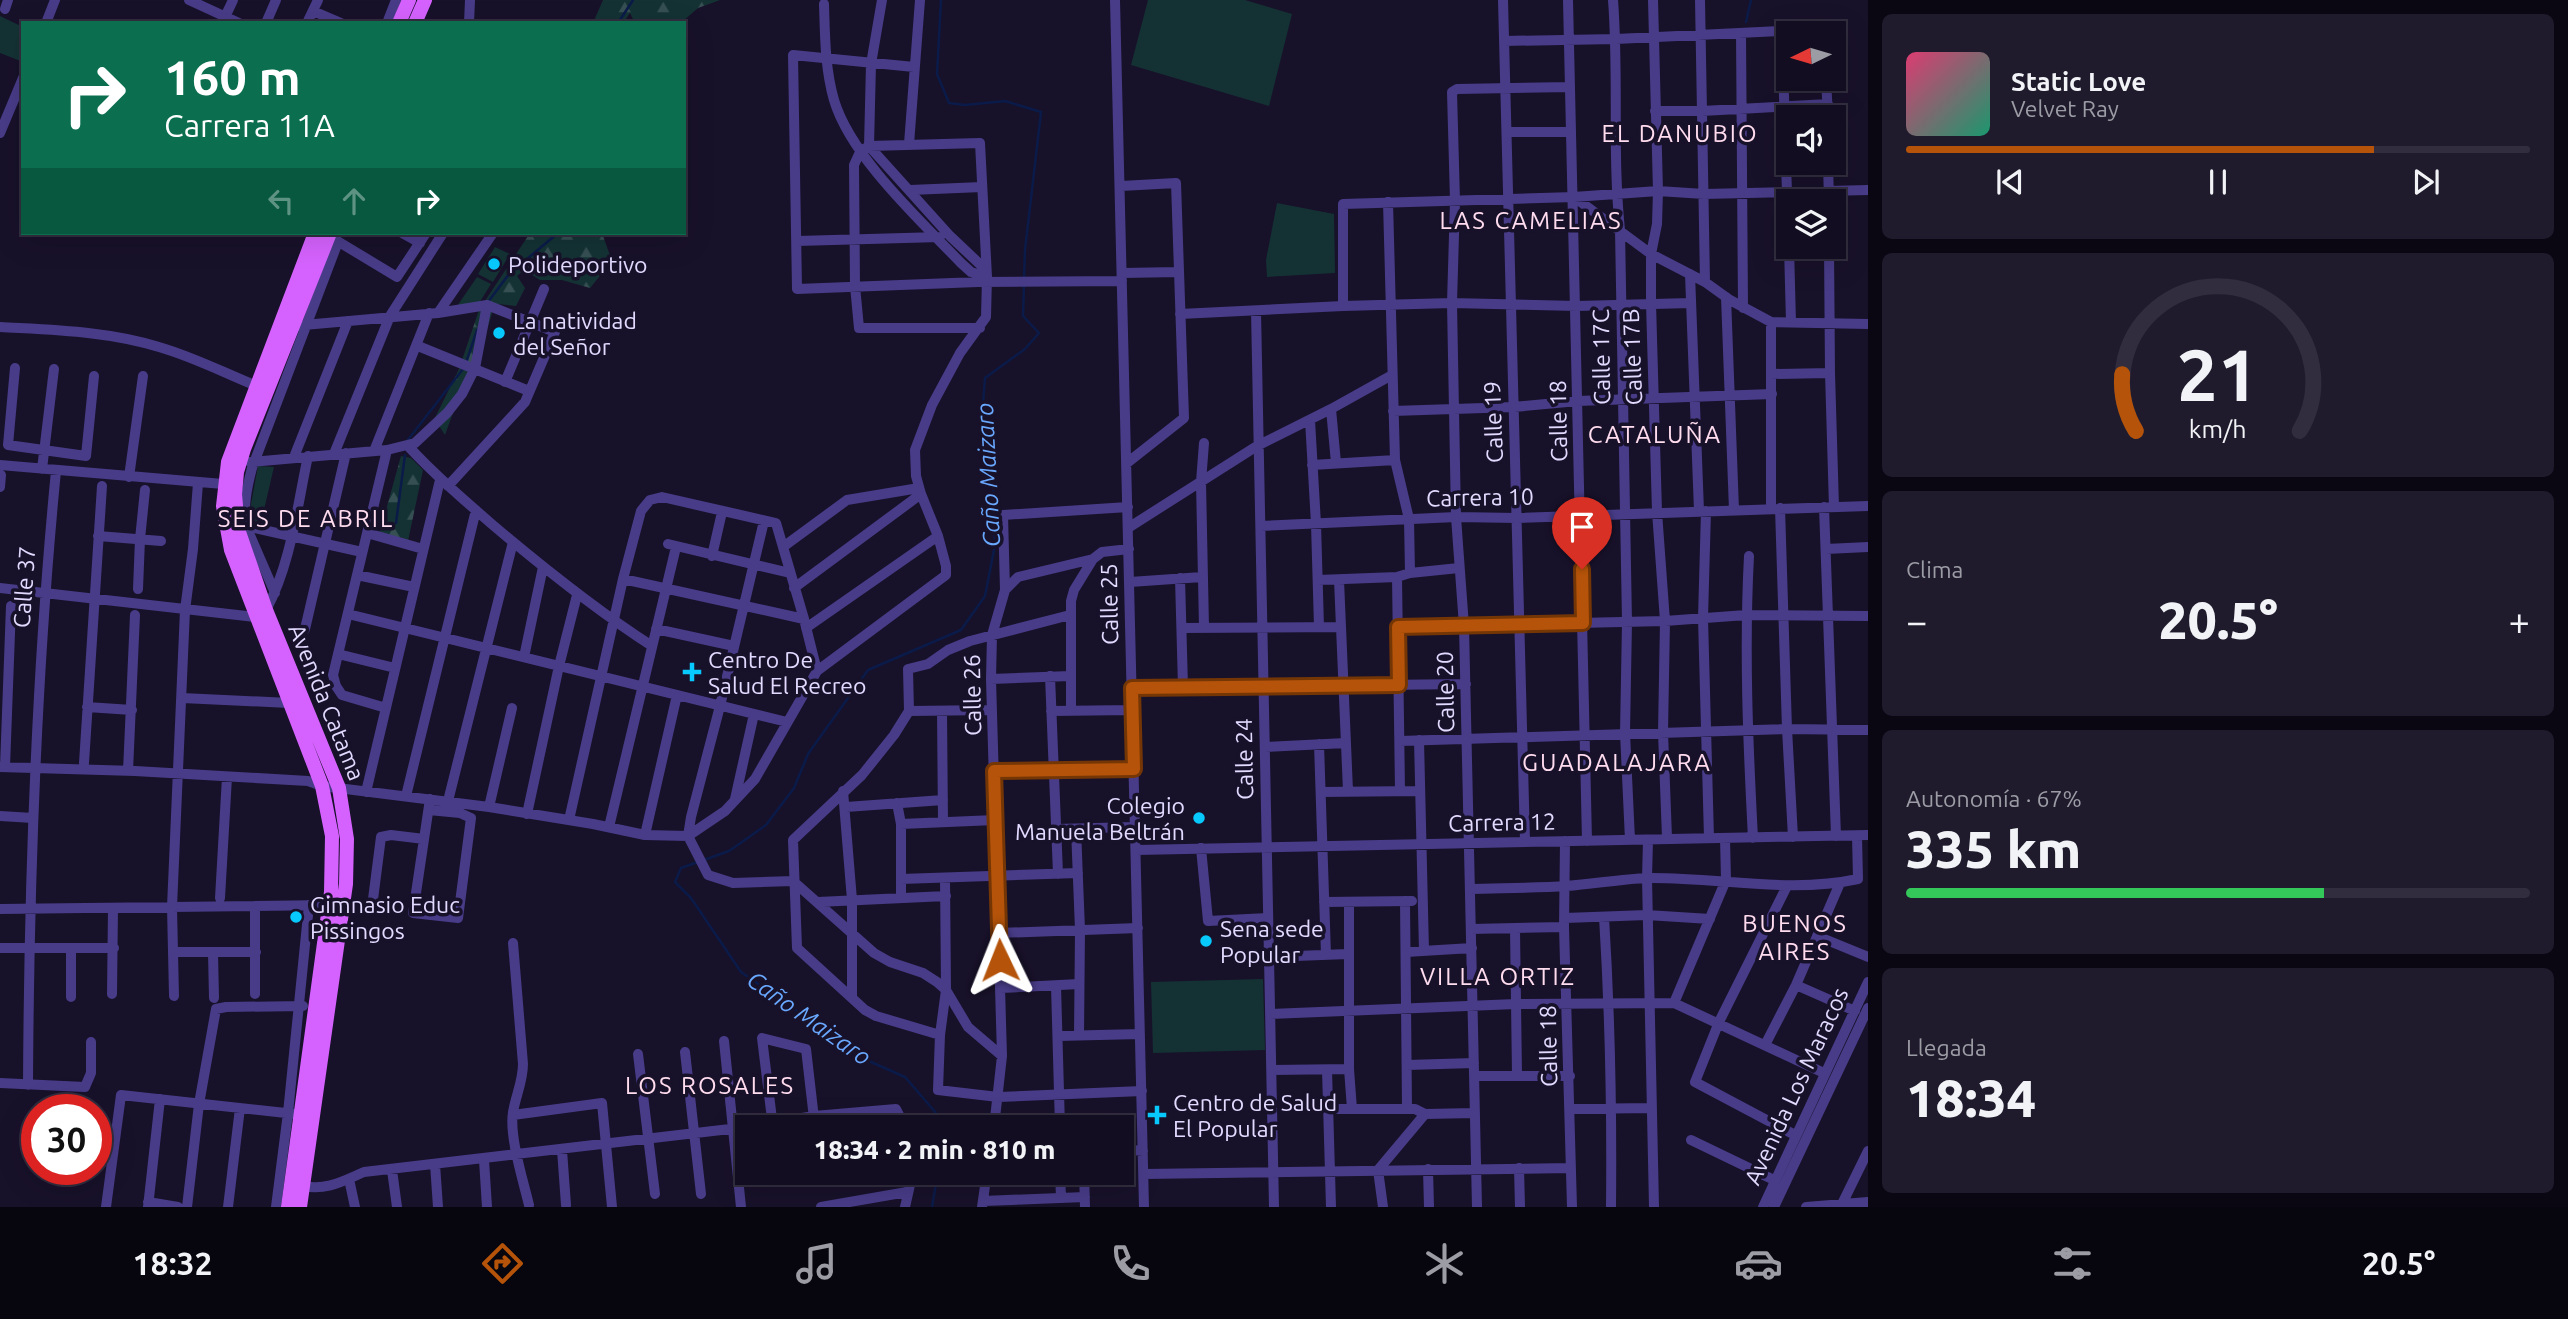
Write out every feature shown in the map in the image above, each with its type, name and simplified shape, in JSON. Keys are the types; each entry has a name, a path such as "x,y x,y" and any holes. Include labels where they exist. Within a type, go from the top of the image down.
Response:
{"main road":[{"path":"416,21 425,0"},
{"path":"397,1 399,21"},
{"name":"Avenida Catama","path":"289,1207 294,1114 316,1005 330,905 333,850 328,808 322,786 289,703 260,613 237,529 234,494 237,472 262,388 299,326 328,236"},
{"name":"Avenida Catama","path":"300,1207 346,877 347,839 339,788 227,539 223,517 223,484 231,452 328,236"}],"street":[{"path":"47,21 55,0"},
{"path":"190,0 234,21"},
{"path":"225,17 233,0"},
{"path":"267,21 276,0"},
{"path":"470,0 472,21"},
{"path":"882,0 871,64 865,149 854,165 855,286 859,328 980,328"},
{"path":"909,144 920,0"},
{"name":"Calle 25","path":"1115,0 1144,1207"},
{"name":"Calle 19","path":"1503,0 1525,842"},
{"name":"Calle 18","path":"1568,0 1587,841"},
{"name":"Calle 17C","path":"1613,0 1616,39 1616,194 1620,230 1627,622 1625,733 1630,840"},
{"name":"Calle 17B","path":"1653,0 1658,191 1657,224 1651,254 1651,303 1657,512 1665,621 1663,732 1667,838"},
{"path":"1700,0 1705,282"},
{"path":"388,21 397,1"},
{"path":"824,4 827,57 835,103 865,149 937,238 971,272 1012,282 1052,282 1179,272"},
{"path":"308,21 315,5 338,21"},
{"path":"1504,41 1776,31"},
{"path":"1741,33 1743,308"},
{"path":"914,67 793,55 797,289 986,276"},
{"path":"0,133 21,83"},
{"path":"1506,88 1570,87"},
{"name":"Calle 20","path":"1477,1207 1466,684 1456,517 1452,92 1457,89 1506,88"},
{"path":"1806,105 1828,104 1827,91"},
{"path":"1655,111 1776,106"},
{"path":"1507,132 1571,132"},
{"path":"430,804 448,801 690,841 734,802 761,769 817,671 943,580 947,570 938,536 920,491 914,461 920,433 960,353 986,317 980,143 909,144 865,149"},
{"path":"865,149 910,190 986,276"},
{"path":"1121,186 1176,183 1184,418 1127,463"},
{"path":"910,190 982,187"},
{"path":"1846,193 1868,190"},
{"path":"1343,306 1343,204 1574,197 1658,191 1704,194 1776,192"},
{"path":"1574,197 1651,254 1705,282 1743,308 1771,322 1868,324"},
{"path":"1388,202 1395,460 1409,519 1410,573"},
{"path":"334,454 390,316 442,235"},
{"path":"374,451 434,313 492,235"},
{"path":"328,236 397,277 423,238"},
{"path":"797,241 950,236"},
{"path":"1789,259 1791,322"},
{"path":"1829,259 1829,507 1825,549 1836,836"},
{"path":"1690,274 1702,511 1709,838"},
{"path":"505,382 544,289"},
{"path":"1726,297 1734,510"},
{"path":"1180,314 1452,303 1577,306 1691,303"},
{"path":"237,472 246,463 255,460 408,446 428,432 462,394 475,368 486,305"},
{"path":"275,593 246,526 246,496 255,460 299,326 434,313 486,305 555,332 517,412 444,483 414,587 366,792"},
{"name":"Calle 24","path":"1256,311 1274,1207"},
{"path":"294,457 348,321"},
{"path":"1771,322 1776,508 1784,615 1793,837"},
{"path":"0,327 75,331 124,338 158,346 209,364 262,388"},
{"path":"418,346 529,391"},
{"path":"15,368 8,445 86,456 94,376"},
{"path":"43,470 54,369"},
{"path":"1772,374 1829,373"},
{"path":"1128,528 1257,446 1331,409 1392,374"},
{"path":"129,477 143,376"},
{"path":"1393,411 1514,407 1655,397 1772,394"},
{"path":"1331,409 1336,463"},
{"path":"1310,420 1319,627"},
{"path":"1204,443 1201,482 1204,627"},
{"path":"408,446 444,483 543,567 578,595 652,646"},
{"path":"386,708 342,695 336,686 334,675 387,450"},
{"path":"305,629 346,453"},
{"path":"0,588 185,610 260,613 275,593 308,456"},
{"path":"1312,465 1395,460"},
{"path":"0,465 223,484"},
{"name":"Calle 37","path":"29,1085 29,949 34,770 44,594 56,471"},
{"path":"0,486 1,475"},
{"path":"174,996 172,907 185,610 198,483"},
{"path":"84,763 102,486"},
{"path":"138,589 145,490"},
{"path":"783,547 847,500 920,491"},
{"path":"794,588 920,491"},
{"path":"569,820 624,579 641,512 650,499 662,497 776,523 817,671"},
{"name":"Carrera 10","path":"1261,526 1456,517 1868,506"},
{"name":"Calle 26","path":"996,1115 1002,1056 991,679 992,635 1004,590 1003,515 1128,507"},
{"path":"405,796 476,510"},
{"path":"712,556 722,512"},
{"path":"764,520 690,841 708,875 733,883 793,881 852,935 882,958 923,973 946,990 968,1027 1002,1056"},
{"path":"246,526 362,552"},
{"path":"367,533 424,549"},
{"path":"98,536 161,541"},
{"path":"624,579 744,606 805,624 938,536"},
{"path":"448,801 513,542"},
{"path":"608,827 666,588 672,546 790,573"},
{"path":"1825,549 1868,547"},
{"path":"1004,590 1018,578 1093,558 1102,552 1129,549"},
{"path":"1749,556 1746,615 1747,731 1753,838"},
{"path":"1071,710 1070,615 1074,590 1093,558"},
{"path":"524,657 543,567"},
{"path":"1318,580 1397,577 1459,568"},
{"path":"357,575 414,587"},
{"path":"1129,582 1202,577"},
{"path":"1397,577 1401,791"},
{"path":"1180,578 1182,687"},
{"path":"1339,580 1348,791"},
{"path":"527,814 559,666 578,595"},
{"path":"11,606 2,769 132,773 226,780 308,781 322,786 405,796 460,813 471,818 458,918 413,914 430,804"},
{"path":"348,614 787,722"},
{"path":"132,773 135,615"},
{"path":"940,1035 870,1013 797,948 793,840 862,775 884,749 909,710 908,669 928,664 961,644 1070,615"},
{"path":"1398,627 1665,621 1746,615 1868,616"},
{"path":"1182,628 1341,627"},
{"path":"656,629 734,646"},
{"path":"338,654 396,668"},
{"path":"1050,676 1058,874"},
{"path":"991,679 1070,676"},
{"path":"1132,688 1466,684"},
{"path":"645,835 677,695"},
{"path":"182,698 289,703"},
{"path":"87,707 132,710"},
{"path":"489,807 512,708"},
{"path":"909,710 992,710"},
{"path":"1051,711 1133,710"},
{"path":"942,712 943,822"},
{"path":"734,802 754,714"},
{"path":"1400,741 1787,729 1868,730"},
{"path":"1419,740 1424,951"},
{"path":"1265,747 1346,743"},
{"path":"1319,744 1326,955"},
{"path":"994,771 1134,769"},
{"path":"220,898 226,780"},
{"path":"1321,792 1419,791"},
{"path":"843,792 852,900 852,996"},
{"path":"846,807 943,800"},
{"path":"897,803 901,824 901,898"},
{"path":"0,817 33,818"},
{"path":"901,824 995,820"},
{"path":"1056,829 1135,827"},
{"path":"1076,828 1080,930 1079,1035"},
{"path":"372,907 381,837 391,835 424,839"},
{"path":"1470,889 1566,886 1647,878 1726,880 1787,886 1840,883 1858,879 1863,836"},
{"name":"Carrera 12","path":"1136,850 1863,836"},
{"path":"1674,1003 1726,880 1725,838"},
{"path":"1648,840 1647,915 1654,1207"},
{"name":"Calle 18","path":"1565,841 1572,1207"},
{"path":"1201,848 1208,920 1268,918"},
{"path":"901,879 1078,873"},
{"path":"946,877 946,990 940,1035 938,1090 998,1097 1142,1091"},
{"path":"1765,1045 1796,985 1840,883"},
{"path":"1787,886 1719,1022 1695,1082 1795,1135"},
{"path":"818,902 946,896"},
{"path":"1405,901 1407,1109"},
{"path":"1324,902 1422,901"},
{"path":"1349,902 1349,1069 1352,1109"},
{"path":"0,903 113,908 330,905"},
{"path":"275,1207 294,1114 299,1006 309,905"},
{"path":"0,909 31,906"},
{"path":"255,906 256,994"},
{"path":"112,994 113,908"},
{"path":"1471,929 1515,929 1604,916 1647,915 1710,919"},
{"path":"1604,916 1610,1003 1611,1207"},
{"path":"999,933 1138,928"},
{"path":"1515,929 1517,1076"},
{"path":"1817,936 1868,957"},
{"path":"513,943 523,1064 523,1078 513,1115 517,1155 529,1205"},
{"path":"0,948 114,948"},
{"path":"71,948 71,997"},
{"path":"1406,952 1472,948"},
{"path":"173,953 256,951"},
{"path":"187,1207 199,1104 215,1004 213,953"},
{"path":"1269,957 1348,954"},
{"name":"Avenida Los Maracos","path":"1774,1207 1864,1013 1868,982"},
{"path":"1001,988 1079,984"},
{"path":"1796,985 1864,1013"},
{"path":"1056,986 1060,1115"},
{"path":"1270,1014 1516,1004 1651,1001 1674,1003 1824,1073"},
{"path":"215,1004 226,1007 316,1005"},
{"name":"Avenida Los Maracos","path":"1763,1207 1824,1073 1864,1013"},
{"path":"1058,1036 1140,1034"},
{"path":"772,1115 762,1038 806,1049 814,1115"},
{"path":"724,1041 741,1207"},
{"path":"0,1083 85,1087 91,1073 90,1042"},
{"path":"685,1052 701,1194"},
{"path":"638,1054 655,1194"},
{"path":"1407,1065 1474,1063"},
{"path":"1272,1069 1349,1069"},
{"path":"1327,1070 1331,1207"},
{"path":"1475,1076 1570,1076"},
{"path":"106,1207 121,1095 294,1114"},
{"path":"160,1099 148,1205 178,1207"},
{"path":"513,1115 602,1103 612,1207"},
{"path":"228,1207 240,1108"},
{"path":"1570,1109 1653,1108"},
{"path":"845,1115 896,1109 899,1115"},
{"path":"1328,1109 1415,1109 1426,1114 1475,1113"},
{"path":"1383,1207 1378,1170 1426,1114"},
{"path":"303,1186 318,1189 364,1172 734,1129"},
{"path":"1691,1140 1774,1180"},
{"path":"562,1150 566,1205"},
{"path":"1134,1150 1143,1151"},
{"path":"1842,1204 1868,1151"},
{"path":"484,1160 486,1207"},
{"path":"435,1164 438,1207"},
{"path":"1519,1168 1520,1207"},
{"path":"1144,1174 1572,1168"},
{"path":"1428,1169 1429,1207"},
{"path":"392,1170 397,1207"},
{"path":"349,1179 355,1207"},
{"path":"905,1207 909,1185"},
{"path":"985,1185 982,1204 1061,1198 1085,1202"},
{"path":"1060,1185 1061,1198"},
{"path":"821,1207 851,1204 907,1192"},
{"path":"1806,1207 1868,1202"}],"green space":[{"path":"603,0 720,0 698,8 683,21 634,21 630,13 624,21 594,21"},
{"path":"1148,0 1245,0 1292,14 1269,106 1131,65"},
{"path":"0,16 21,26 21,61 0,53"},
{"path":"1277,203 1334,214 1335,273 1267,277 1266,260"},
{"path":"529,235 603,235 612,261 590,288 562,280 540,280 524,270 517,276 525,288 516,306 497,304 493,310 469,389 454,410 445,435 438,424 430,428 459,369 479,310"},
{"name":"Polideportivo","path":"495,247 510,254 493,282 478,274"},
{"path":"477,277 491,284 476,308 453,312"},
{"path":"401,456 411,458 423,470 408,541 379,535"},
{"path":"258,466 274,467 260,527 253,527 251,504"},
{"path":"1263,979 1265,1050 1153,1053 1151,982"}],"waterway":[{"path":"619,21 633,0"},
{"name":"Caño Maizaro","path":"941,0 937,74 949,103 965,105 1005,101 1041,112 1024,278"},
{"path":"1746,22 1751,0"},
{"path":"488,302 509,274 556,235"},
{"name":"Caño Maizaro","path":"704,860 729,851 766,825 794,788 808,754 868,670 961,630 985,596 995,545 993,485 982,417 985,378 1025,349 1039,333 1023,316 1024,285"},
{"path":"467,360 477,330"},
{"path":"407,441 463,369"},
{"path":"396,523 405,455"},
{"name":"Caño Maizaro","path":"698,862 681,868 675,882 691,898 741,972 853,1054 905,1077 936,1115"},
{"name":"Caño Maizaro","path":"932,1207 936,1185"}],"place":[{"name":"Polideportivo","path":"494,264"},
{"name":"La natividad del Señor","path":"499,333"},
{"name":"Centro De Salud El Recreo","path":"692,672"},
{"name":"Colegio Manuela Beltrán","path":"1199,818"},
{"name":"Gimnasio Educ Pissingos","path":"296,917"},
{"name":"Sena sede Popular","path":"1206,941"},
{"name":"Centro de Salud El Popular","path":"1157,1115"}],"district":[{"name":"EL DANUBIO","path":"1680,133"},
{"name":"LAS CAMELIAS","path":"1531,220"},
{"name":"CATALUÑA","path":"1655,434"},
{"name":"SEIS DE ABRIL","path":"306,518"},
{"name":"GUADALAJARA","path":"1617,762"},
{"name":"BUENOS AIRES","path":"1795,937"},
{"name":"VILLA ORTIZ","path":"1498,976"},
{"name":"LOS ROSALES","path":"710,1085"}],"route":[{"path":"1000,960 994,771 1134,769 1132,688 1399,685 1398,627 1583,623 1582,569"}]}
